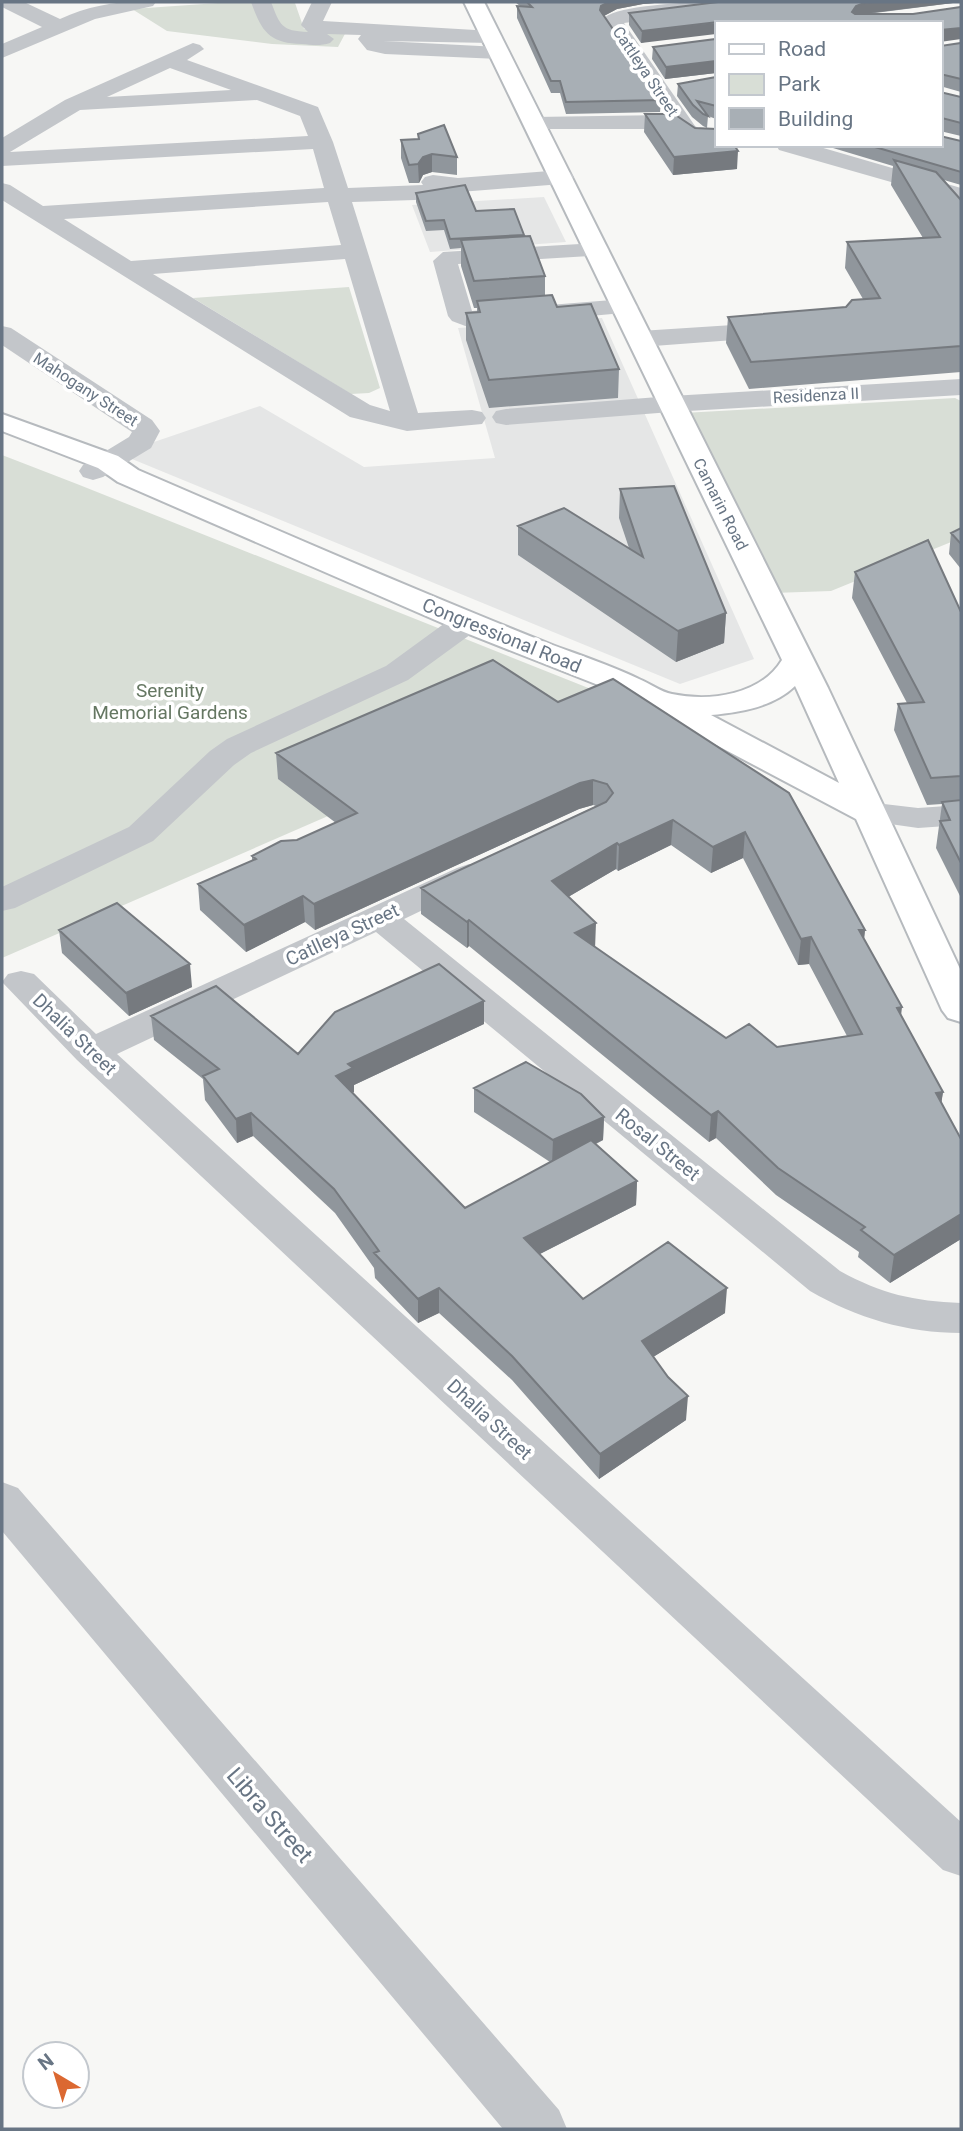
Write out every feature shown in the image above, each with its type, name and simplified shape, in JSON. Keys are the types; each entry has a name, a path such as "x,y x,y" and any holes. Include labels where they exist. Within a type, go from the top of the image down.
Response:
{"main road":[{"name":"Camarin Road","path":"474,2 805,674 961,1010"},
{"name":"Congressional Road","path":"2,422 467,622 627,685 867,812"},
{"name":"Congressional Road","path":"2,439 110,470"},
{"path":"665,704 714,705 758,695 785,680 805,674"},
{"path":"699,721 763,713 782,706 805,674"}],"street":[{"path":"8,2 59,27"},
{"path":"2,52 111,8 146,2"},
{"path":"261,2 269,26 278,34 323,39"},
{"path":"322,2 311,25 313,27 494,41"},
{"name":"Cattleya Street","path":"681,122 612,20 738,2"},
{"path":"2,147 73,105 203,45"},
{"path":"634,53 662,50"},
{"path":"168,60 310,112 322,142 407,423"},
{"path":"658,89 681,86"},
{"path":"73,105 112,106 265,94"},
{"path":"534,122 681,122 692,135 715,140"},
{"path":"2,159 322,142"},
{"path":"794,147 961,195"},
{"path":"524,157 551,155"},
{"path":"39,214 337,194 352,196 445,190 463,170 562,177"},
{"path":"2,190 126,270 360,411 380,420 407,423 472,418"},
{"path":"597,250 452,257 445,261 461,316 468,319 807,328"},
{"path":"126,270 354,251"},
{"path":"472,333 632,322"},
{"name":"Mahogany Street","path":"2,334 146,431 141,442 110,470"},
{"name":"Residenza II","path":"506,417 671,404 961,387"},
{"path":"2,900 141,834 222,758 239,746 397,673 467,622"},
{"path":"867,812 918,818 961,815"},
{"name":"Catlleya Street","path":"91,1051 504,859"},
{"name":"Rosal Street","path":"379,917 825,1281 851,1296 883,1309 917,1316 961,1318"},
{"name":"Dhalia Street","path":"22,982 91,1051 961,1854"},
{"name":"Libra Street","path":"2,1500 539,2129"}],"shaded area":[{"path":"544,197 566,242 430,252 412,205"},
{"path":"602,318 754,659 680,684 132,459 154,442 260,406 364,467 495,458 458,328"}],"green space":[{"path":"218,3 295,3 304,29 347,30 338,47 272,44 167,31 132,9"},
{"path":"349,287 380,388 369,393 351,394 193,298"},
{"path":"955,398 961,401 961,538 831,591 773,593 683,413"},
{"name":"Serenity Memorial Gardens","path":"2,455 77,484 606,695 2,958"}],"building":[{"path":"527,2 609,2 601,6 600,10 661,100 566,102 560,81 551,81 517,6 532,7"},
{"path":"718,2 874,2 856,6 852,12 913,14 961,7 961,28 942,30 942,21 715,21 642,31 629,13"},
{"path":"715,39 715,61 666,67 653,47"},
{"path":"961,43 961,79 942,74 942,46"},
{"path":"715,77 715,106 697,101 708,116 693,105 678,84"},
{"path":"942,92 961,97 961,123 942,118"},
{"path":"645,114 674,114 695,128 715,129 715,147 735,147 738,151 674,157"},
{"path":"444,125 457,157 432,154 423,157 418,164 409,165 401,140 419,139 418,134"},
{"path":"942,136 961,141 961,172 875,147 942,147"},
{"path":"894,160 936,172 961,200 961,346 751,362 728,317 846,307 852,300 880,298 847,242 940,237"},
{"path":"465,185 476,211 514,209 524,235 450,239 444,220 426,221 416,193"},
{"path":"530,236 545,276 474,281 461,240"},
{"path":"552,295 557,307 591,304 619,369 489,380 466,313 480,312 477,301"},
{"path":"674,486 726,613 678,631 518,526 564,508 643,557 620,489"},
{"path":"961,528 961,544 951,533"},
{"path":"928,540 961,612 961,776 931,778 898,704 924,702 855,572"},
{"path":"493,660 558,702 613,679 789,793 865,930 859,930 902,1007 897,1008 943,1092 936,1093 961,1139 961,1214 894,1255 861,1230 865,1227 778,1168 718,1111 711,1115 469,920 467,922 421,888 606,802 613,793 607,784 593,780 580,783 314,904 303,896 244,925 198,884 256,859 252,856 281,841 297,840 357,813 276,753","holes":["673,820 713,847 745,832 801,939 811,937 862,1034 777,1047 749,1024 726,1038 575,933 596,923 552,881 617,843 619,845"]},
{"path":"961,800 961,863 940,821 950,820 942,802"},
{"path":"117,903 190,964 126,993 59,930"},
{"path":"439,964 484,1001 348,1064 353,1068 336,1076 465,1208 591,1140 637,1181 524,1238 583,1299 668,1242 727,1288 642,1341 668,1377 688,1396 600,1454 512,1356 439,1288 418,1299 374,1253 379,1251 334,1189 251,1113 236,1119 203,1076 219,1069 151,1016 216,986 298,1054 335,1012"},
{"path":"526,1062 581,1094 604,1117 553,1140 474,1088"}]}
